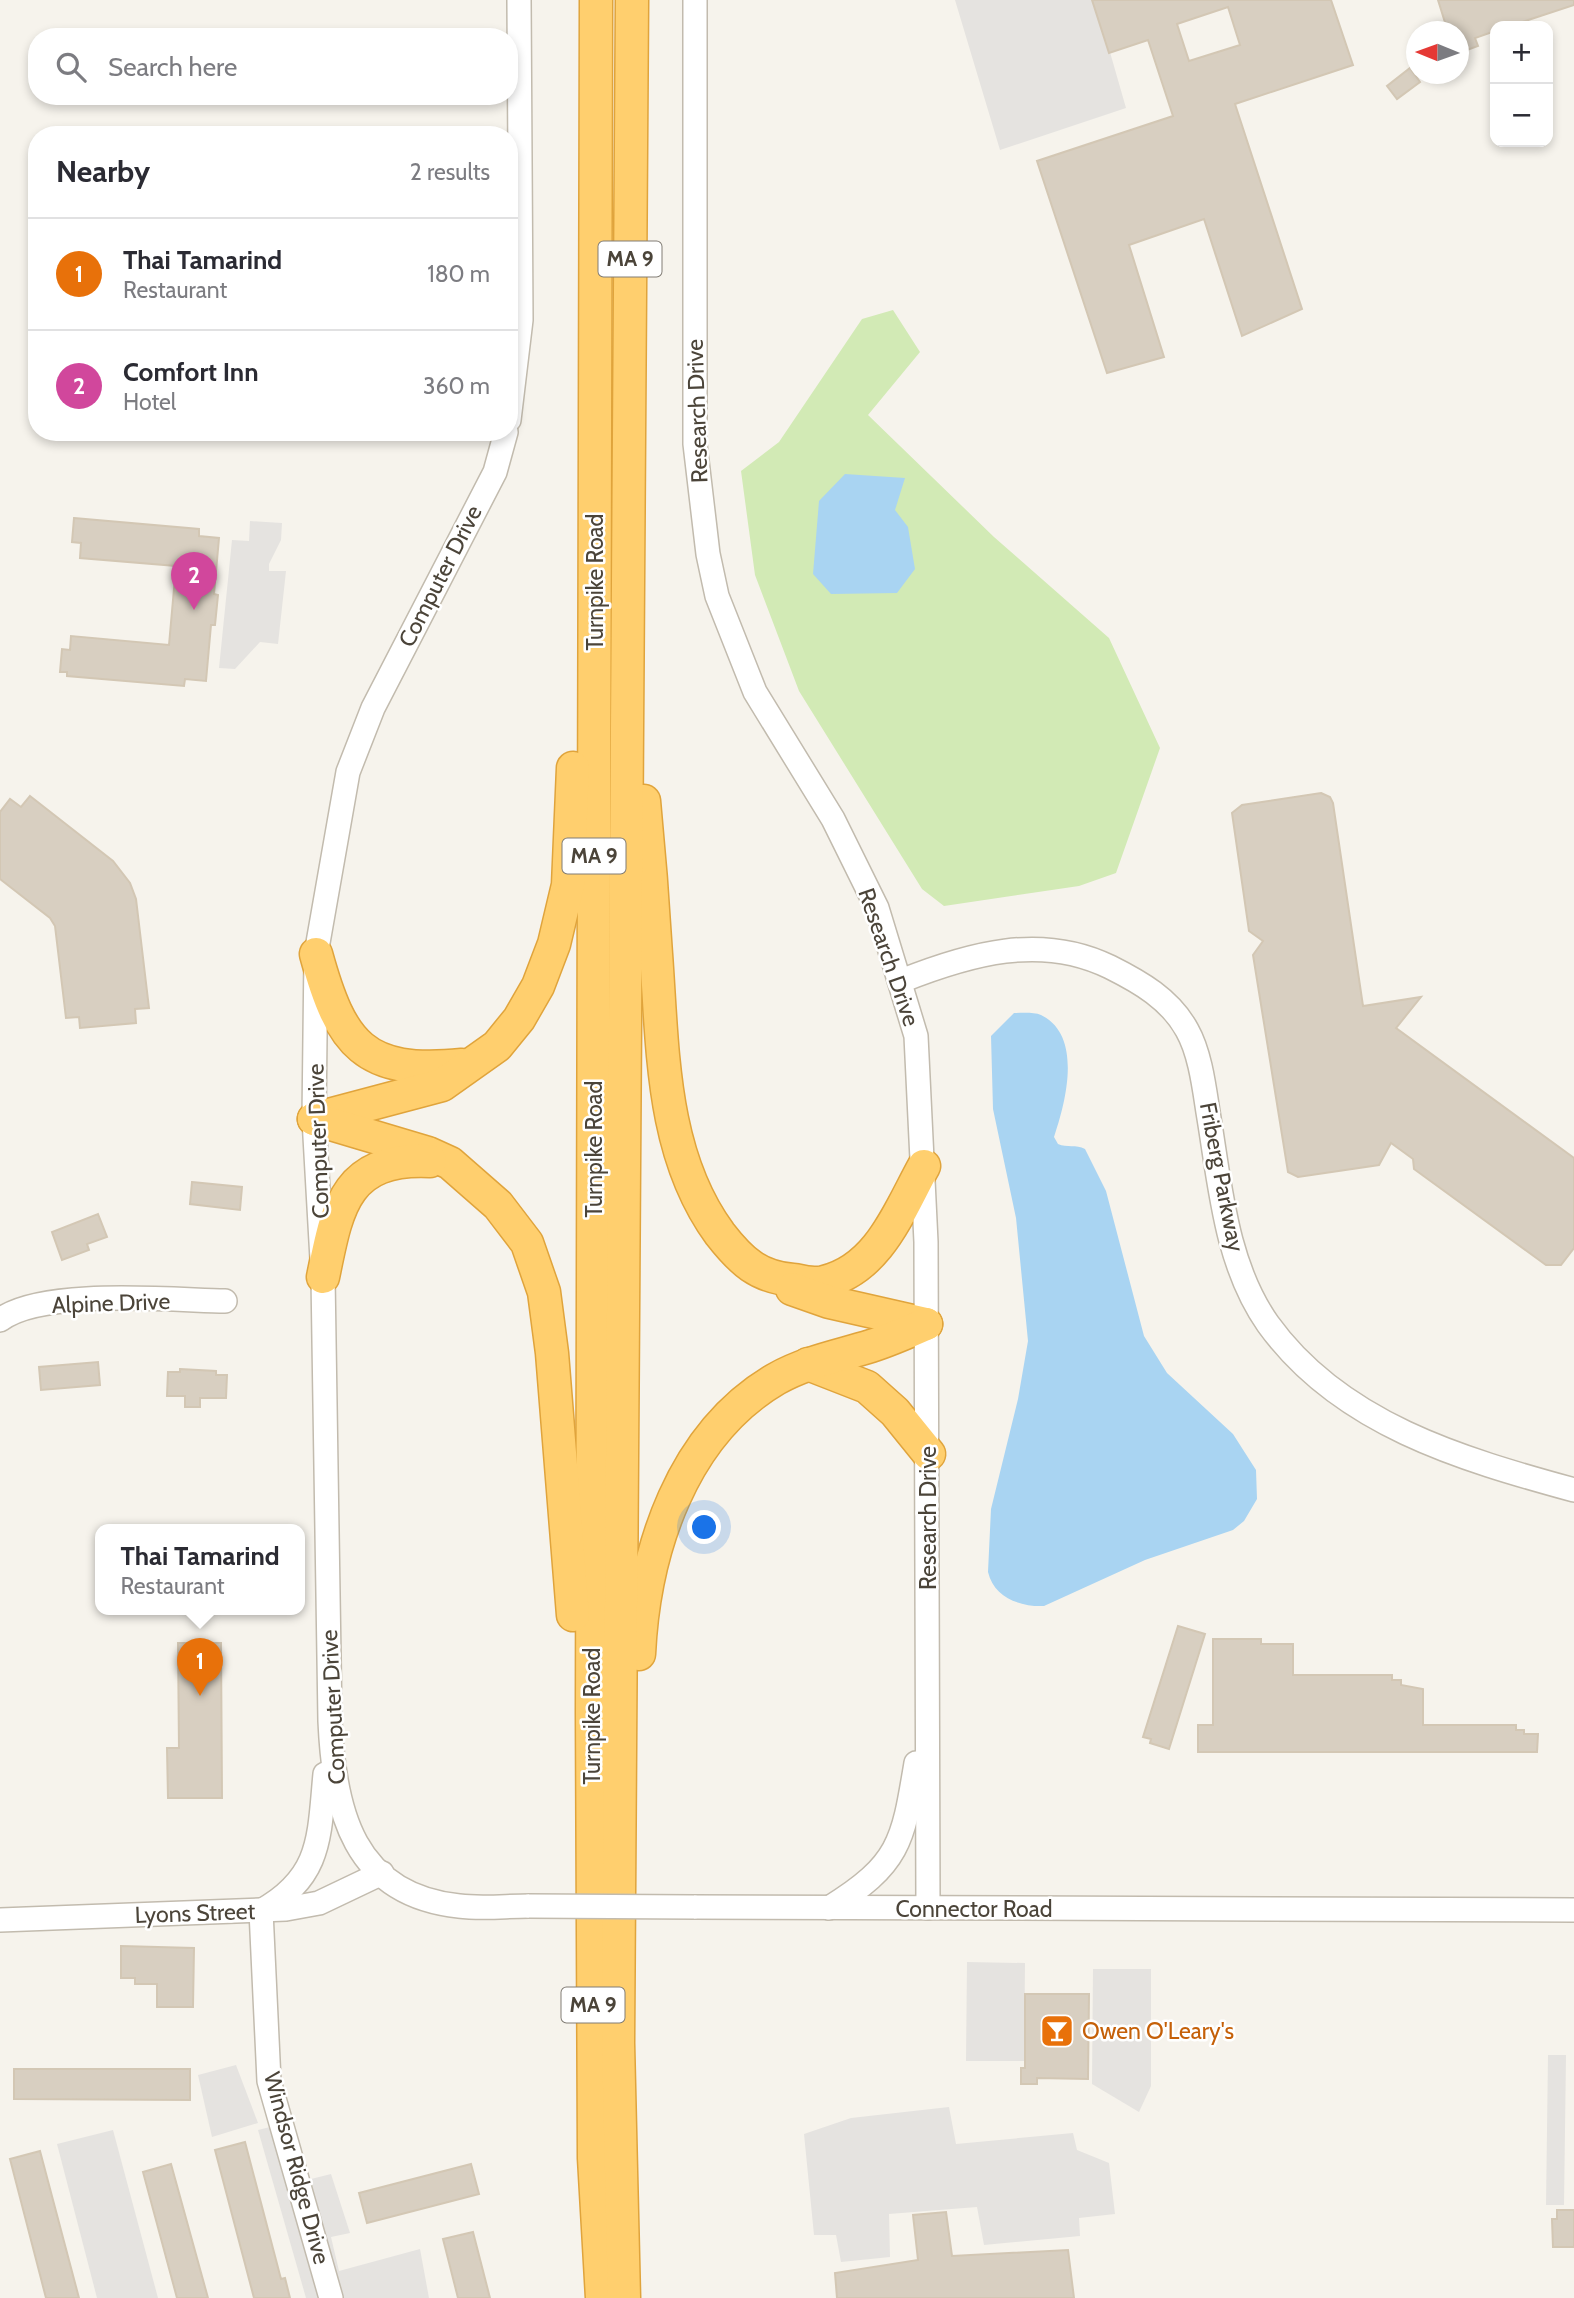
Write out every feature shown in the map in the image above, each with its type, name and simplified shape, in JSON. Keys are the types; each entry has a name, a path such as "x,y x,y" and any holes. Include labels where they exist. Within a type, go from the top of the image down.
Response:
{"highway":[{"name":"Turnpike Road","path":"596,0 592,1712 594,2158 603,2298"},
{"name":"Turnpike Road","path":"624,2298 618,2043 632,0"},
{"path":"314,1118 442,1085 497,1046 519,1019 538,986 554,944 568,885 597,175"},
{"path":"628,519 642,774 664,1066 673,1125 704,1211 748,1265 798,1292 926,1324"},
{"path":"316,954 330,1001 341,1026 365,1051 394,1065 411,1068 470,1064"},
{"path":"314,1118 450,1163 498,1205 527,1243 544,1292 555,1380 575,1664 592,1712"},
{"path":"323,1277 336,1215 359,1180 399,1162 450,1163"},
{"path":"772,1278 822,1283 855,1271 879,1248 924,1166"},
{"path":"621,1768 636,1717 640,1632 662,1529 679,1485 699,1451 725,1421 770,1384 808,1364 874,1345 926,1324"},
{"path":"808,1364 867,1387 895,1412 929,1454"}],"street":[{"path":"518,345 521,320 519,0"},
{"name":"Research Drive","path":"695,0 695,444 715,586 754,692 833,819 877,908 916,1036 924,1166 929,1454 926,1705 929,1908"},
{"name":"Computer Drive","path":"382,1872 354,1843 340,1809 332,1768 323,1277 314,1118 316,954 348,772 373,708 495,472 504,441"},
{"name":"Friberg Parkway","path":"901,981 948,962 995,951 1030,948 1069,951 1140,982 1164,1000 1187,1030 1202,1078 1231,1241 1247,1285 1268,1324 1338,1395 1380,1420 1427,1444 1475,1462 1574,1490"},
{"name":"Alpine Drive","path":"0,1320 20,1310 70,1301 225,1301"},
{"path":"829,1908 855,1892 886,1864 905,1830 926,1705"},
{"path":"261,1911 291,1891 302,1879 317,1851 330,1721"},
{"name":"Connector Road","path":"382,1872 412,1893 435,1902 470,1907 1574,1910"},
{"name":"Lyons Street","path":"0,1920 261,1911 319,1903 382,1872"},
{"name":"Windsor Ridge Drive","path":"261,1911 269,2081 331,2298"}],"green space":[{"path":"893,310 920,352 868,415 994,537 1109,638 1160,748 1116,873 1079,886 944,906 922,889 799,691 755,575 741,471 779,442 862,319"}],"shaded area":[{"path":"955,0 1095,0 1126,108 1000,150"},
{"path":"250,521 282,523 281,540 269,564 269,571 286,571 278,644 260,642 235,669 219,668 232,540 249,541"},
{"path":"967,1962 1025,1963 1024,2061 966,2061"},
{"path":"1093,1969 1151,1969 1151,2086 1139,2112 1092,2084"},
{"path":"1548,2055 1566,2055 1564,2205 1546,2205"},
{"path":"236,2065 258,2123 212,2137 198,2075"},
{"path":"949,2107 956,2144 1073,2133 1077,2150 1109,2163 1115,2214 1079,2218 1080,2236 984,2245 977,2207 889,2214 890,2257 841,2262 836,2235 814,2235 804,2134 851,2118"},
{"path":"274,2126 291,2184 331,2174 350,2233 331,2237 339,2271 420,2249 429,2298 306,2298 258,2130"},
{"path":"113,2130 158,2298 97,2298 57,2144"}],"water":[{"path":"845,474 905,478 895,510 908,527 915,569 897,593 831,594 813,574 819,501"},
{"path":"1014,1013 1041,1015 1054,1025 1063,1038 1068,1072 1063,1107 1054,1137 1058,1144 1085,1149 1106,1191 1144,1336 1167,1373 1233,1434 1256,1470 1257,1499 1244,1521 1233,1530 1145,1560 1044,1606 1026,1605 1010,1599 996,1588 988,1572 991,1509 1018,1399 1028,1341 1016,1218 993,1109 991,1036"}],"building":[{"path":"1092,0 1331,0 1353,65 1235,104 1302,309 1242,336 1204,219 1129,245 1164,357 1107,373 1037,161 1173,116 1148,40 1109,53","holes":["1228,7 1240,45 1189,61 1177,24"]},
{"path":"1438,0 1574,0 1574,5 1525,21 1490,21 1490,33 1475,38 1478,46 1469,49 1469,21 1445,21"},
{"path":"1406,71 1406,84 1417,84 1397,99 1387,86"},
{"path":"74,518 199,529 199,536 219,538 214,594 218,595 215,625 211,625 206,681 185,679 184,686 67,676 67,672 60,672 62,649 70,650 71,636 169,645 176,566 80,558 81,543 72,542"},
{"path":"1321,793 1330,797 1333,803 1363,1006 1421,997 1396,1028 1574,1158 1574,1248 1561,1265 1546,1265 1414,1169 1413,1159 1391,1143 1379,1165 1298,1177 1288,1172 1253,955 1263,941 1249,931 1232,813 1242,805"},
{"path":"30,796 113,861 130,883 136,899 149,1008 135,1009 136,1023 80,1028 79,1017 66,1018 55,926 50,918 0,879 0,812 10,799 21,807"},
{"path":"192,1182 242,1187 240,1210 190,1204"},
{"path":"98,1214 107,1237 87,1244 89,1250 62,1260 52,1232"},
{"path":"98,1362 100,1385 41,1390 39,1367"},
{"path":"180,1369 216,1371 216,1375 227,1375 226,1398 200,1398 200,1407 185,1407 185,1396 167,1396 168,1372 180,1372"},
{"path":"1178,1626 1205,1634 1169,1749 1150,1743 1151,1739 1143,1737"},
{"path":"1213,1639 1261,1639 1261,1644 1293,1644 1293,1675 1392,1675 1392,1680 1401,1680 1401,1685 1423,1689 1423,1725 1516,1725 1516,1730 1524,1730 1524,1734 1538,1734 1537,1752 1198,1752 1198,1725 1213,1725"},
{"path":"178,1643 221,1643 222,1798 168,1798 167,1748 179,1748"},
{"path":"121,1946 194,1948 193,2007 157,2007 157,1984 135,1984 135,1978 121,1978"},
{"name":"Owen O'Leary's","path":"1025,1994 1089,1994 1088,2079 1037,2078 1037,2084 1021,2084 1021,2068 1025,2068"},
{"path":"14,2069 190,2069 190,2100 14,2099"},
{"path":"245,2142 281,2279 285,2278 290,2298 254,2298 215,2150"},
{"path":"40,2151 79,2298 46,2298 10,2159"},
{"path":"171,2164 208,2298 177,2298 143,2172"},
{"path":"471,2164 479,2194 367,2223 359,2193"},
{"path":"1557,2210 1574,2210 1574,2247 1553,2247 1552,2219 1557,2219"},
{"path":"946,2212 952,2256 1068,2250 1074,2298 837,2298 835,2273 918,2260 913,2215"},
{"path":"473,2232 490,2298 458,2298 443,2239"}],"place":[{"name":"Comfort Inn","path":"194,610"},
{"name":"Thai Tamarind","path":"200,1696"},
{"name":"Owen O'Leary's","path":"1057,2031"}]}
